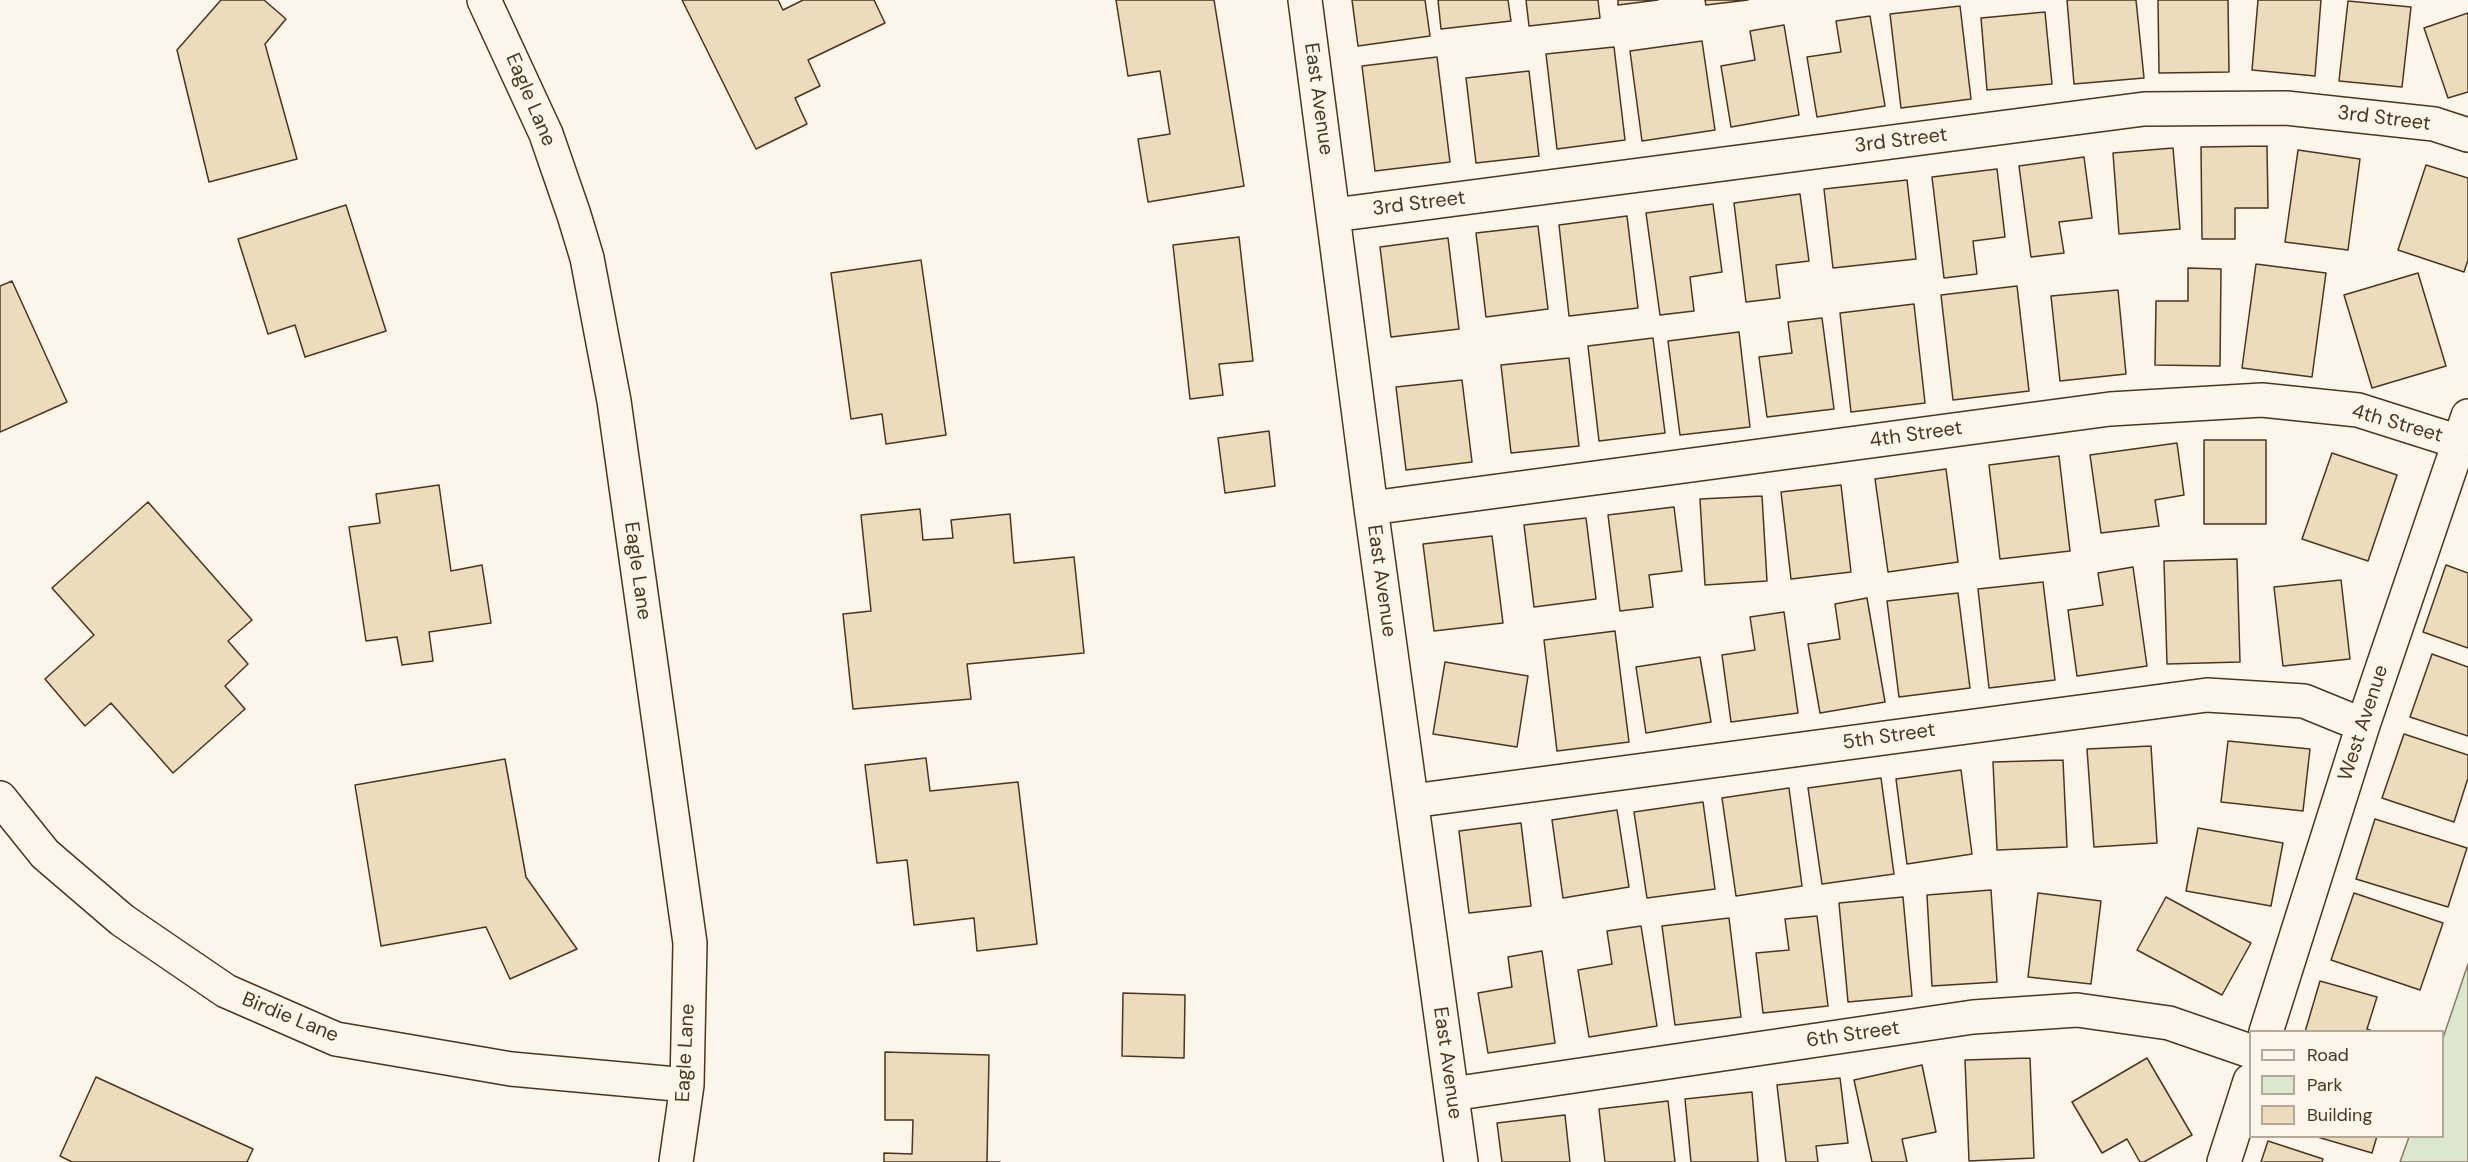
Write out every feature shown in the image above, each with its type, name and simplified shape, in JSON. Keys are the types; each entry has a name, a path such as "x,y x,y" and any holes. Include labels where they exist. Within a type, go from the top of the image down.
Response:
{"street":[{"name":"Eagle Lane","path":"484,0 546,134 587,258 614,401 690,943 687,1085 676,1162"},
{"name":"East Avenue","path":"1305,0 1371,508 1461,1162"},
{"name":"3rd Street","path":"1334,215 2144,110 2286,108 2434,124 2468,135"},
{"name":"4th Street","path":"1371,508 2110,409 2262,400 2358,410 2464,429"},
{"name":"West Avenue","path":"2267,1030 2363,725 2464,429"},
{"name":"5th Street","path":"1412,801 2207,695 2304,701 2363,725"},
{"name":"Birdie Lane","path":"0,798 45,854 122,920 226,991 336,1039 511,1069 687,1085"},
{"name":"6th Street","path":"1452,1094 1973,1017 2066,1011 2169,1023 2249,1051"},
{"path":"2224,1162 2249,1084"}],"green space":[{"path":"2468,964 2468,1162 2400,1162 2409,1138 2444,1138 2444,1035"}],"building":[{"path":"221,0 264,0 286,19 265,44 297,159 209,182 177,50"},
{"path":"682,0 778,0 783,10 803,0 874,0 885,23 808,60 820,86 795,98 807,124 756,149"},
{"path":"1116,0 1214,0 1244,186 1148,202 1138,139 1170,134 1160,71 1128,76"},
{"path":"1352,0 1425,0 1430,36 1358,46"},
{"path":"1438,0 1508,0 1511,21 1441,29"},
{"path":"1526,0 1598,0 1600,18 1529,26"},
{"path":"1618,0 1658,0 1618,5"},
{"path":"1705,0 1748,0 1706,5"},
{"path":"2067,0 2136,0 2144,78 2074,84"},
{"path":"2158,0 2228,0 2229,72 2159,73"},
{"path":"2258,0 2321,0 2315,76 2252,70"},
{"path":"2348,1 2411,7 2402,87 2339,81"},
{"path":"1960,6 1971,99 1901,108 1890,14"},
{"path":"2045,12 2052,84 1987,90 1981,18"},
{"path":"2468,13 2468,92 2448,98 2424,28"},
{"path":"1870,16 1885,106 1817,117 1807,57 1841,52 1836,21"},
{"path":"1784,25 1799,115 1731,127 1721,66 1755,60 1750,31"},
{"path":"1702,41 1715,130 1642,141 1630,51"},
{"path":"1614,47 1625,140 1557,149 1546,54"},
{"path":"1437,57 1450,162 1375,171 1362,66"},
{"path":"1529,71 1539,156 1476,163 1466,78"},
{"path":"2267,146 2268,208 2235,208 2235,239 2202,239 2201,147"},
{"path":"2173,148 2180,229 2119,234 2113,153"},
{"path":"2298,150 2360,159 2348,250 2285,242"},
{"path":"2084,157 2092,218 2059,222 2064,253 2031,257 2019,166"},
{"path":"2426,165 2468,178 2468,260 2464,272 2398,250"},
{"path":"1997,169 2005,237 1973,241 1977,274 1944,278 1932,177"},
{"path":"1907,180 1916,259 1833,268 1824,189"},
{"path":"1800,194 1809,261 1776,265 1780,298 1746,302 1734,203"},
{"path":"1713,204 1722,272 1690,277 1694,311 1660,315 1646,213"},
{"path":"346,205 386,331 305,357 295,325 268,334 238,239"},
{"path":"1627,216 1638,308 1569,316 1559,225"},
{"path":"1538,226 1548,309 1486,317 1476,233"},
{"path":"1239,237 1253,361 1219,364 1223,395 1190,399 1173,245"},
{"path":"1448,238 1459,329 1391,337 1380,247"},
{"path":"921,260 946,435 886,444 882,414 851,419 831,273"},
{"path":"2256,264 2326,273 2312,377 2242,368"},
{"path":"2188,268 2221,269 2220,366 2155,365 2156,301 2188,301"},
{"path":"2418,273 2446,366 2372,388 2344,295"},
{"path":"12,281 67,402 0,432 0,286"},
{"path":"2017,286 2029,391 1953,400 1941,295"},
{"path":"2118,290 2126,374 2060,381 2051,296"},
{"path":"1914,304 1925,403 1851,412 1840,313"},
{"path":"1822,318 1834,409 1767,417 1759,357 1792,353 1788,322"},
{"path":"1739,332 1750,427 1680,435 1668,341"},
{"path":"1653,338 1665,433 1599,441 1588,346"},
{"path":"1569,358 1579,446 1511,453 1501,365"},
{"path":"1462,380 1472,462 1406,470 1396,387"},
{"path":"1269,431 1275,486 1225,493 1218,438"},
{"path":"2204,440 2266,440 2266,524 2204,524"},
{"path":"2177,443 2184,495 2155,500 2159,526 2101,533 2090,455"},
{"path":"2332,453 2397,475 2368,561 2302,539"},
{"path":"2059,456 2070,551 2000,559 1989,465"},
{"path":"1946,469 1958,562 1888,572 1875,479"},
{"path":"439,485 451,571 482,565 491,623 429,632 433,661 402,665 397,637 366,641 349,527 380,523 376,494"},
{"path":"1841,485 1851,572 1791,579 1781,492"},
{"path":"1762,496 1767,581 1705,585 1700,499"},
{"path":"148,502 252,620 228,641 248,664 225,686 245,709 173,773 111,703 85,726 45,679 94,635 52,588"},
{"path":"1674,507 1682,571 1649,575 1653,607 1620,611 1608,515"},
{"path":"920,509 923,540 953,538 951,520 1010,514 1014,563 1074,557 1084,653 967,664 971,699 853,709 843,614 871,611 861,515"},
{"path":"1586,518 1596,599 1534,607 1524,525"},
{"path":"1492,536 1503,623 1434,631 1423,544"},
{"path":"2237,559 2240,662 2167,664 2164,561"},
{"path":"2446,565 2468,573 2468,648 2423,632"},
{"path":"2133,567 2147,666 2077,676 2068,610 2103,605 2098,573"},
{"path":"2341,580 2350,659 2283,666 2274,587"},
{"path":"2043,582 2055,680 1989,688 1978,589"},
{"path":"1958,593 1970,688 1899,697 1887,601"},
{"path":"1867,598 1885,702 1820,713 1808,644 1840,639 1835,604"},
{"path":"1784,612 1798,713 1731,722 1722,655 1755,650 1750,617"},
{"path":"1615,631 1629,742 1557,751 1544,640"},
{"path":"2432,654 2468,667 2468,736 2410,717"},
{"path":"1700,657 1711,722 1646,733 1636,667"},
{"path":"1445,662 1528,676 1517,747 1433,734"},
{"path":"2404,734 2468,755 2468,778 2454,822 2382,798"},
{"path":"2228,741 2310,749 2303,811 2221,802"},
{"path":"2151,746 2157,843 2094,847 2087,749"},
{"path":"926,758 930,791 1018,782 1037,944 977,951 974,918 914,925 907,860 877,863 865,765"},
{"path":"505,759 526,877 577,949 510,979 486,927 381,946 355,785"},
{"path":"2063,760 2067,847 1997,850 1993,762"},
{"path":"1961,770 1972,854 1907,864 1896,779"},
{"path":"1881,778 1894,874 1822,884 1808,788"},
{"path":"1789,788 1802,886 1736,896 1722,798"},
{"path":"1703,802 1715,889 1647,898 1634,812"},
{"path":"1617,810 1629,887 1563,898 1552,820"},
{"path":"2375,819 2467,848 2448,907 2356,879"},
{"path":"1521,823 1531,906 1469,913 1459,831"},
{"path":"2198,828 2283,843 2271,906 2186,891"},
{"path":"1991,890 1997,982 1932,986 1927,895"},
{"path":"2038,893 2101,901 2091,984 2028,977"},
{"path":"2354,893 2443,923 2420,990 2331,960"},
{"path":"1903,897 1912,996 1848,1002 1839,903"},
{"path":"2166,897 2251,943 2222,995 2137,950"},
{"path":"1817,916 1828,1006 1763,1013 1756,953 1789,950 1785,919"},
{"path":"1729,918 1741,1017 1675,1025 1662,926"},
{"path":"1641,926 1657,1026 1589,1037 1578,970 1612,964 1607,931"},
{"path":"1542,951 1555,1043 1488,1053 1478,993 1512,987 1508,957"},
{"path":"2320,981 2377,997 2367,1029 2370,1030 2306,1030"},
{"path":"1123,993 1185,995 1184,1058 1122,1056"},
{"path":"885,1052 989,1055 987,1162 884,1162 884,1153 912,1154 913,1120 885,1120"},
{"path":"2030,1058 2034,1158 1969,1161 1965,1060"},
{"path":"2147,1058 2192,1135 2144,1162 2140,1162 2127,1139 2102,1153 2072,1102"},
{"path":"1922,1065 1936,1132 1902,1139 1907,1162 1872,1162 1854,1080"},
{"path":"96,1077 253,1149 247,1162 72,1162 60,1156"},
{"path":"1840,1078 1848,1143 1816,1146 1818,1162 1786,1162 1777,1085"},
{"path":"1752,1092 1758,1162 1691,1162 1685,1099"},
{"path":"1668,1101 1675,1162 1605,1162 1599,1109"},
{"path":"1565,1115 1570,1162 1502,1162 1497,1123"},
{"path":"2321,1138 2376,1138 2372,1153"},
{"path":"2268,1141 2323,1159 2322,1162 2261,1162"}]}
